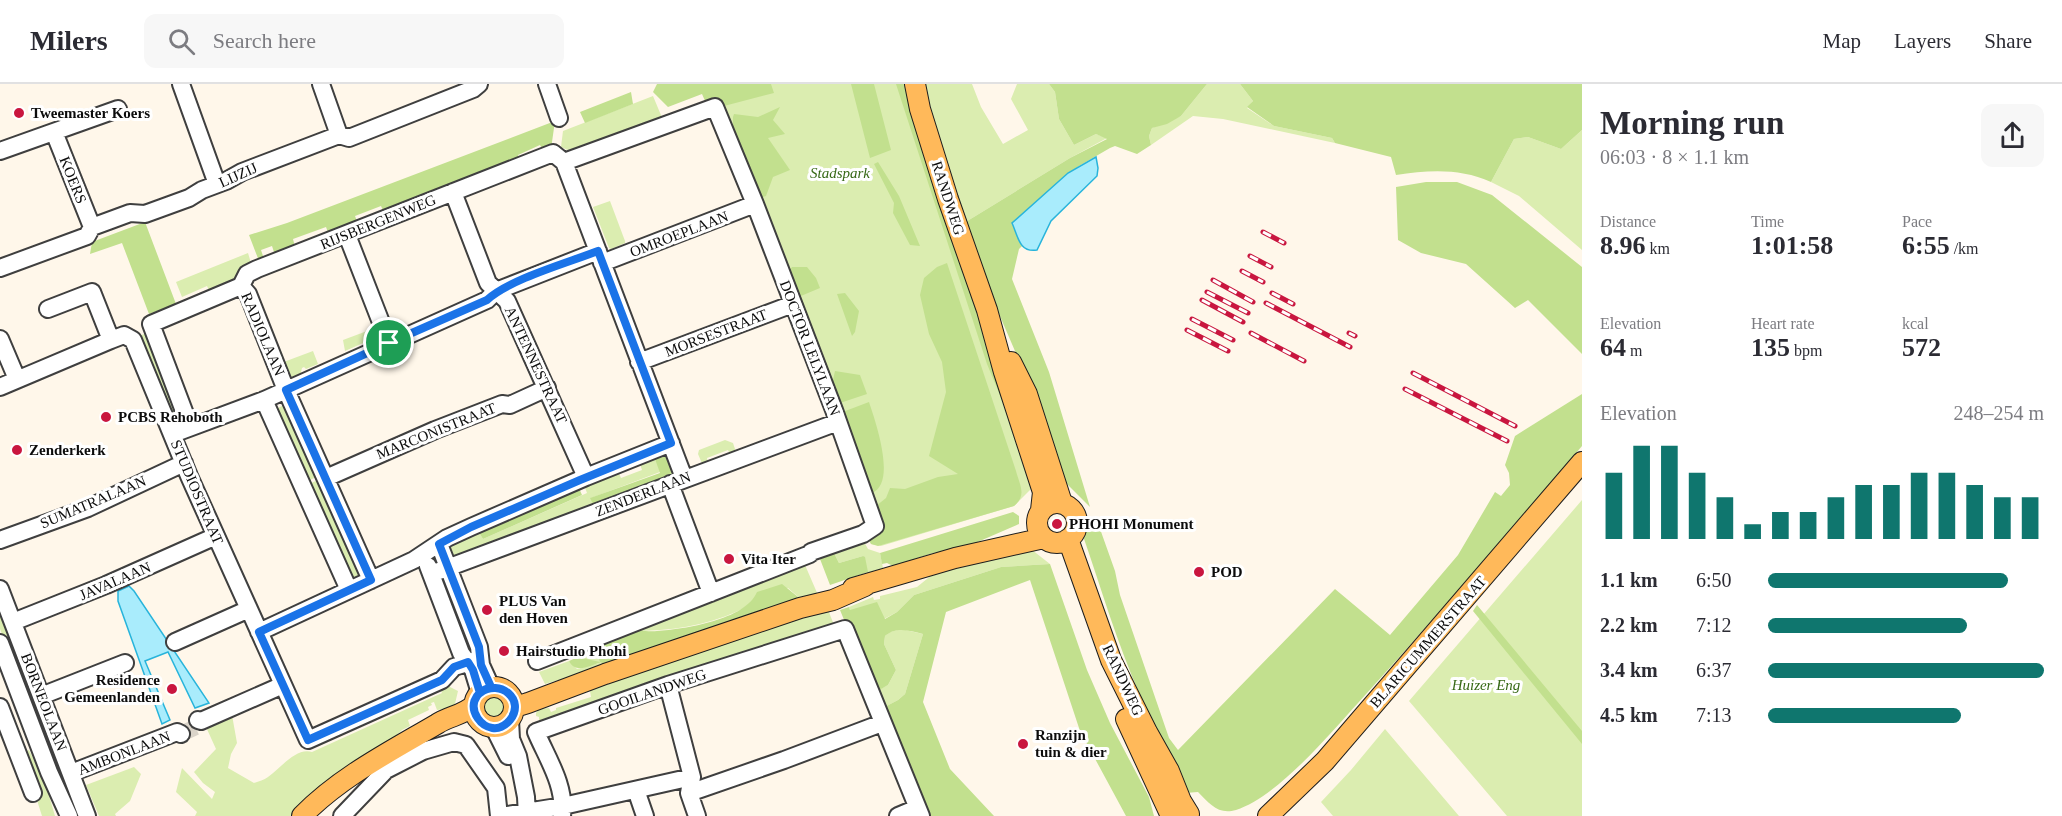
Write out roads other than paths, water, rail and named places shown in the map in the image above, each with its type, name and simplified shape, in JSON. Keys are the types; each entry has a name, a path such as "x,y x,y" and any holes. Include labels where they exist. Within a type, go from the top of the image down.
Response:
{"main road":[{"name":"RANDWEG","path":"915,84 920,109 948,199 987,310 1004,372 1043,492 1050,530 1099,663 1184,816"},
{"name":"RANDWEG","path":"987,310 1027,394 1062,503 1071,508 1077,518 1076,530 1050,530"},
{"name":"BLARICUMMERSTRAAT","path":"1268,816 1325,761 1582,462"},
{"name":"GOOILANDWEG","path":"302,816 344,780 443,720 467,711 528,703 605,674 800,608 830,592 865,586 1050,530 1047,505 1062,503"}],"street":[{"path":"182,84 217,184"},
{"path":"321,84 339,135"},
{"name":"LIJZIJ","path":"0,268 87,236 93,227 130,213 145,214 189,198 242,172 339,135 349,138 459,89 473,89 479,84"},
{"path":"547,84 559,118"},
{"name":"RIJSBERGENWEG","path":"190,427 151,324 241,286 247,274 257,269 553,153 564,162 715,107"},
{"name":"DOCTOR LELYLAAN","path":"711,593 811,552 863,534 875,525 755,204 715,107"},
{"path":"0,151 118,109"},
{"name":"KOERS","path":"54,132 93,227"},
{"path":"537,661 711,593 677,481 671,443 564,162"},
{"name":"ANTENNESTRAAT","path":"453,192 488,283 507,301 586,477"},
{"name":"OMROEPLAAN","path":"173,435 264,400 487,300 496,291 755,204"},
{"path":"347,235 389,343"},
{"name":"RADIOLAAN","path":"241,286 248,294 286,390 371,580"},
{"path":"0,387 111,340 92,292 48,309"},
{"name":"MORSESTRAAT","path":"639,362 793,304"},
{"name":"STUDIOSTRAAT","path":"111,340 124,335 133,340 216,537 308,740 442,680 454,667 474,659"},
{"path":"0,339 17,379"},
{"name":"MARCONISTRAAT","path":"326,478 435,430 502,404 510,405 547,388"},
{"path":"264,400 349,590"},
{"name":"ZENDERLAAN","path":"431,574 838,423"},
{"path":"259,632 371,580 471,527 671,443"},
{"name":"SUMATRALAAN","path":"0,540 88,508 184,463"},
{"name":"JAVALAAN","path":"13,622 216,537"},
{"path":"439,544 479,647 474,659"},
{"path":"423,554 461,653 481,665 508,759 522,780 527,814"},
{"name":"BORNEOLAAN","path":"0,589 87,816"},
{"path":"175,642 249,609"},
{"name":"GOOILANDWEG","path":"564,812 561,789 536,732 668,686 845,629 882,723"},
{"path":"0,643 49,772 69,816"},
{"path":"41,696 125,663"},
{"path":"200,722 283,685"},
{"path":"668,686 697,816"},
{"path":"0,707 7,743 33,793"},
{"path":"342,816 386,770 423,750 454,742 466,745 496,788 500,816 564,812 636,789 690,785 784,760 882,723 919,812 898,816"},
{"name":"AMBONLAAN","path":"71,773 179,732"},
{"path":"49,772 58,816"},
{"path":"636,789 645,816"}],"water":[{"path":"1096,157 1097,176 1051,221 1037,250 1026,249 1018,238 1012,223 1068,173"},
{"path":"129,586 209,703 195,708 168,652 145,661 170,720 162,724 118,601 118,591"}],"tunnel":[{"path":"181,734 200,725"}],"railway":[{"path":"1263,232 1284,243"},
{"path":"1250,256 1271,267"},
{"path":"1242,271 1263,282"},
{"path":"1213,280 1253,302"},
{"path":"1207,292 1248,313"},
{"path":"1272,293 1293,304"},
{"path":"1202,300 1243,322"},
{"path":"1266,303 1350,347"},
{"path":"1192,319 1233,340"},
{"path":"1187,330 1228,351"},
{"path":"1251,333 1304,361"},
{"path":"1349,333 1355,336"},
{"path":"1413,373 1515,426"},
{"path":"1405,389 1507,441"}],"place":[{"name":"Tweemaster Koers","path":"19,113"},
{"name":"PCBS Rehoboth","path":"106,417"},
{"name":"Zenderkerk","path":"17,450"},
{"name":"PHOHI Monument","path":"1057,524"},
{"name":"Vita Iter","path":"729,559"},
{"name":"POD","path":"1199,572"},
{"name":"PLUS Van den Hoven","path":"487,610"},
{"name":"Hairstudio Phohi","path":"504,651"},
{"name":"Residence Gemeenlanden","path":"172,689"},
{"name":"Ranzijn tuin & dier","path":"1023,744"}],"park label":[{"name":"Stadspark","path":"840,173"},
{"name":"Huizer Eng","path":"1486,685"}]}
